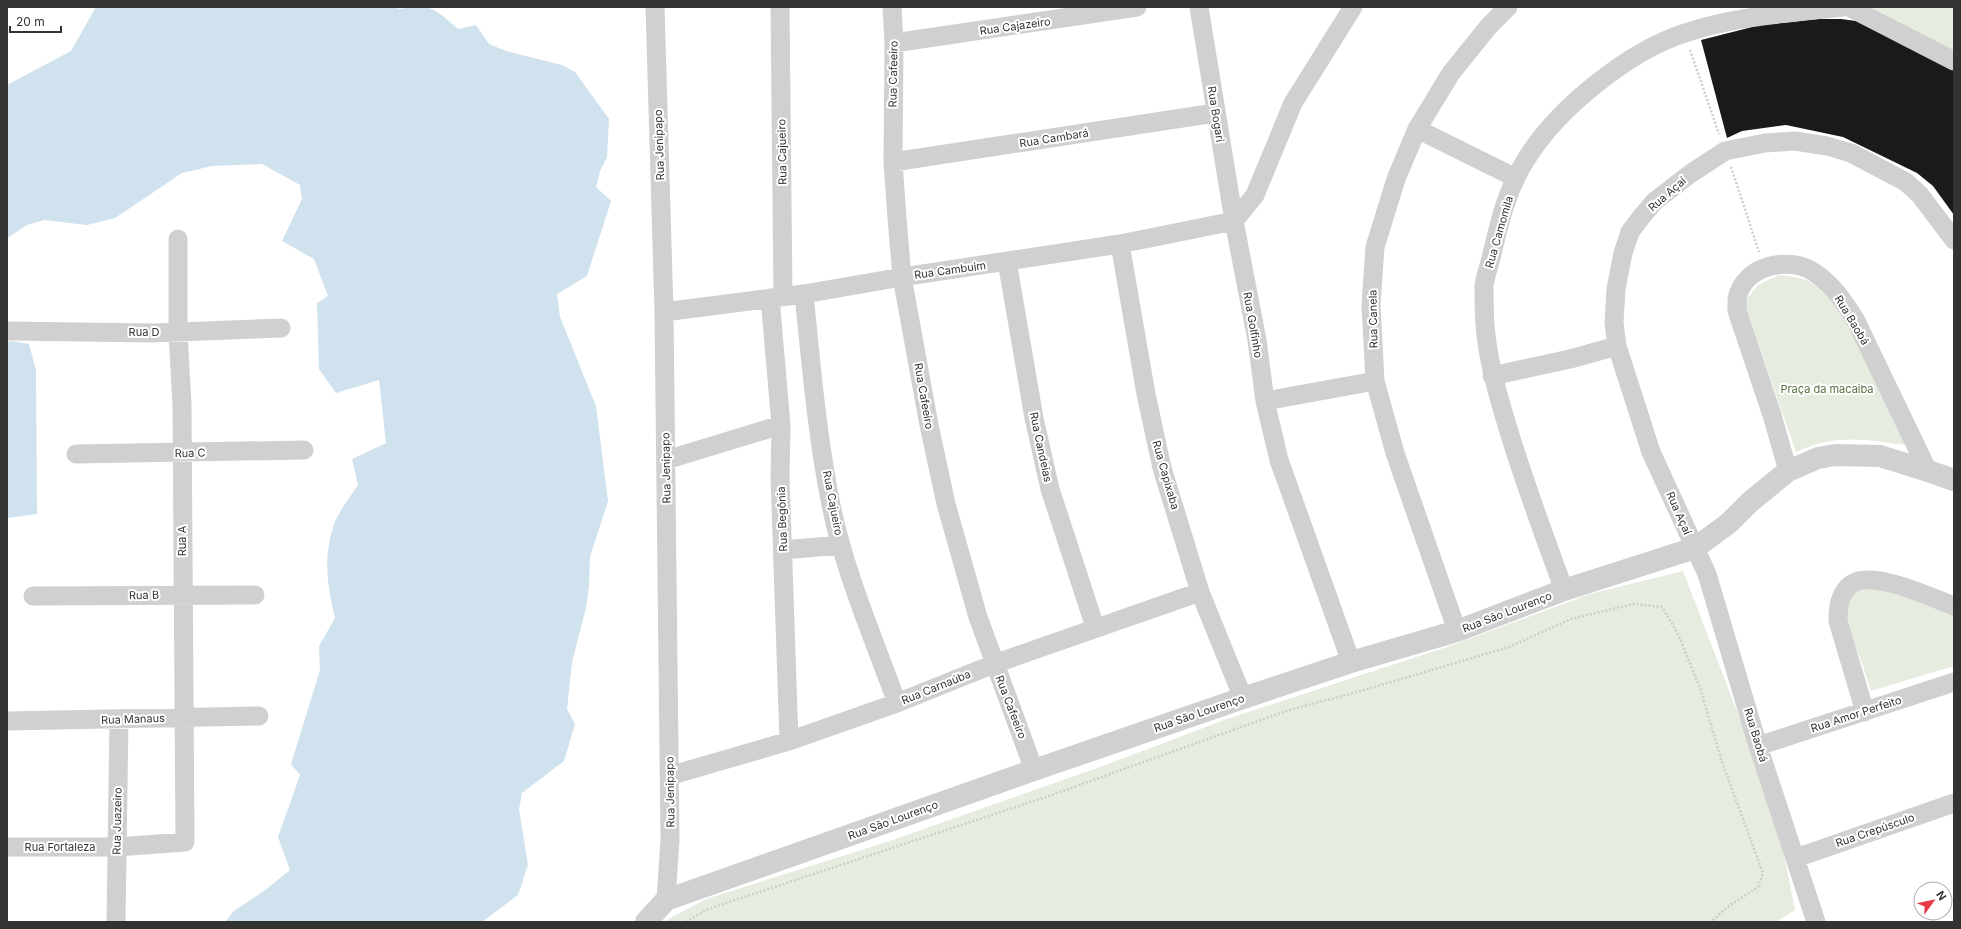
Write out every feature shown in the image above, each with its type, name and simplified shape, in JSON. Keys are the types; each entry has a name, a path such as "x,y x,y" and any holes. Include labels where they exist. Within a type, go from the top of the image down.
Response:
{"street":[{"name":"Rua Jenipapo","path":"655,7 664,312 666,460 670,840 666,900"},
{"name":"Rua Cajueiro","path":"776,297 780,7"},
{"name":"Rua Cafeeiro","path":"892,7 894,43 893,162 902,277 929,425 946,504 978,617 1034,770"},
{"name":"Rua Cajazeiro","path":"894,43 1137,7"},
{"name":"Rua Bogari","path":"1199,7 1215,113 1234,221"},
{"path":"1234,221 1254,196 1293,103 1353,7"},
{"name":"Rua Canela","path":"1457,631 1395,452 1375,381 1371,305 1376,247 1396,179 1417,129 1451,73 1484,32 1508,7"},
{"name":"Rua Camomila","path":"1564,590 1524,479 1492,376 1486,333 1484,284 1503,211 1516,178 1527,158 1550,127 1593,86 1649,48 1683,33 1713,25 1788,11 1842,7"},
{"path":"1849,7 1954,61"},
{"name":"Rua Cambará","path":"893,162 1215,113"},
{"path":"1417,129 1516,178"},
{"name":"Rua Açaí","path":"1695,548 1651,452 1617,346 1614,323 1616,289 1622,253 1630,232 1655,201 1690,174 1725,152 1765,143 1795,141 1827,146 1851,153 1906,182 1920,194 1954,240"},
{"name":"Rua Cambuim","path":"664,312 804,294 902,277 1120,244 1234,221"},
{"name":"Rua Golfinho","path":"1234,221 1257,340 1265,400 1279,460 1350,662"},
{"name":"Rua A","path":"178,239 178,332 182,405 182,594 185,717 185,842"},
{"name":"Rua Capixaba","path":"1120,244 1146,394 1162,468 1200,592 1243,698"},
{"name":"Rua Candeias","path":"1007,261 1033,410 1050,488 1095,627"},
{"name":"Rua Baobá","path":"1788,471 1772,415 1737,311 1737,298 1744,284 1754,274 1764,268 1779,264 1797,264 1813,272 1830,285 1846,305 1908,425 1928,471"},
{"name":"Rua Cajueiro","path":"804,294 818,420 831,505 841,544 897,703"},
{"name":"Rua Begônia","path":"776,297 781,425 780,477 789,741"},
{"name":"Rua D","path":"7,331 178,332 280,328"},
{"path":"1492,376 1570,359 1617,346"},
{"path":"1265,400 1375,381"},
{"path":"666,460 781,425"},
{"name":"Rua C","path":"76,454 182,454 304,450"},
{"path":"1788,471 1818,458 1835,455 1880,456 1954,480"},
{"name":"Rua São Lourenço","path":"666,900 1243,698 1350,662 1457,631 1564,590 1695,548 1729,523 1750,502 1788,471"},
{"path":"783,550 841,544"},
{"name":"Rua Baobá","path":"1695,548 1706,574 1758,746 1816,922"},
{"path":"1865,712 1838,621 1838,606 1849,585 1858,580 1882,582 1903,587 1954,606"},
{"name":"Rua Carnaúba","path":"669,776 789,741 897,703 994,664 1095,627 1200,592"},
{"name":"Rua B","path":"34,596 182,594 256,595"},
{"name":"Rua Amor Perfeito","path":"1758,746 1954,682"},
{"name":"Rua Manaus","path":"7,721 259,716"},
{"name":"Rua Juazeiro","path":"116,922 119,719"},
{"name":"Rua Crepúsculo","path":"1796,858 1954,802"},
{"name":"Rua Fortaleza","path":"7,847 116,846 185,842"},
{"path":"646,922 666,900"}],"path":[{"path":"686,922 708,909 1046,797 1289,710 1361,691 1509,647 1571,619 1633,604 1662,607 1678,634 1700,688 1722,762 1763,873 1758,887 1726,908 1711,922"}],"green space":[{"path":"1871,7 1954,7 1954,53"},
{"name":"Praça da macaiba","path":"1779,275 1806,280 1821,291 1836,308 1852,330 1866,355 1911,446 1866,440 1839,440 1825,442 1796,452 1744,303 1758,285"},
{"path":"1683,571 1760,771 1782,845 1795,910 1776,922 663,922 706,899 887,842 1100,767 1227,719 1450,646 1590,594"},
{"path":"1857,584 1954,610 1954,666 1871,691 1844,617"}],"water":[{"path":"96,7 396,7 398,9 418,7 431,9 458,29 476,25 489,44 506,51 562,65 575,72 609,119 607,157 600,171 596,187 611,201 587,276 557,294 560,317 596,406 608,501 590,557 589,586 586,608 572,662 567,709 575,724 564,761 522,793 519,809 528,865 518,895 482,922 225,922 234,911 264,891 290,870 278,837 300,775 291,764 320,670 319,646 335,618 328,582 328,548 336,519 358,485 352,459 386,443 379,380 336,393 319,369 317,303 328,296 314,259 282,241 302,199 300,185 262,164 212,166 182,173 115,218 87,225 44,220 27,225 7,238 7,85 71,51"},
{"path":"11,341 29,344 36,370 37,514 8,518 7,522 7,342"}],"building":[{"path":"1818,19 1841,19 1864,22 1954,68 1954,215 1933,186 1917,173 1843,137 1786,125 1742,131 1727,138 1701,40 1760,25"}]}
